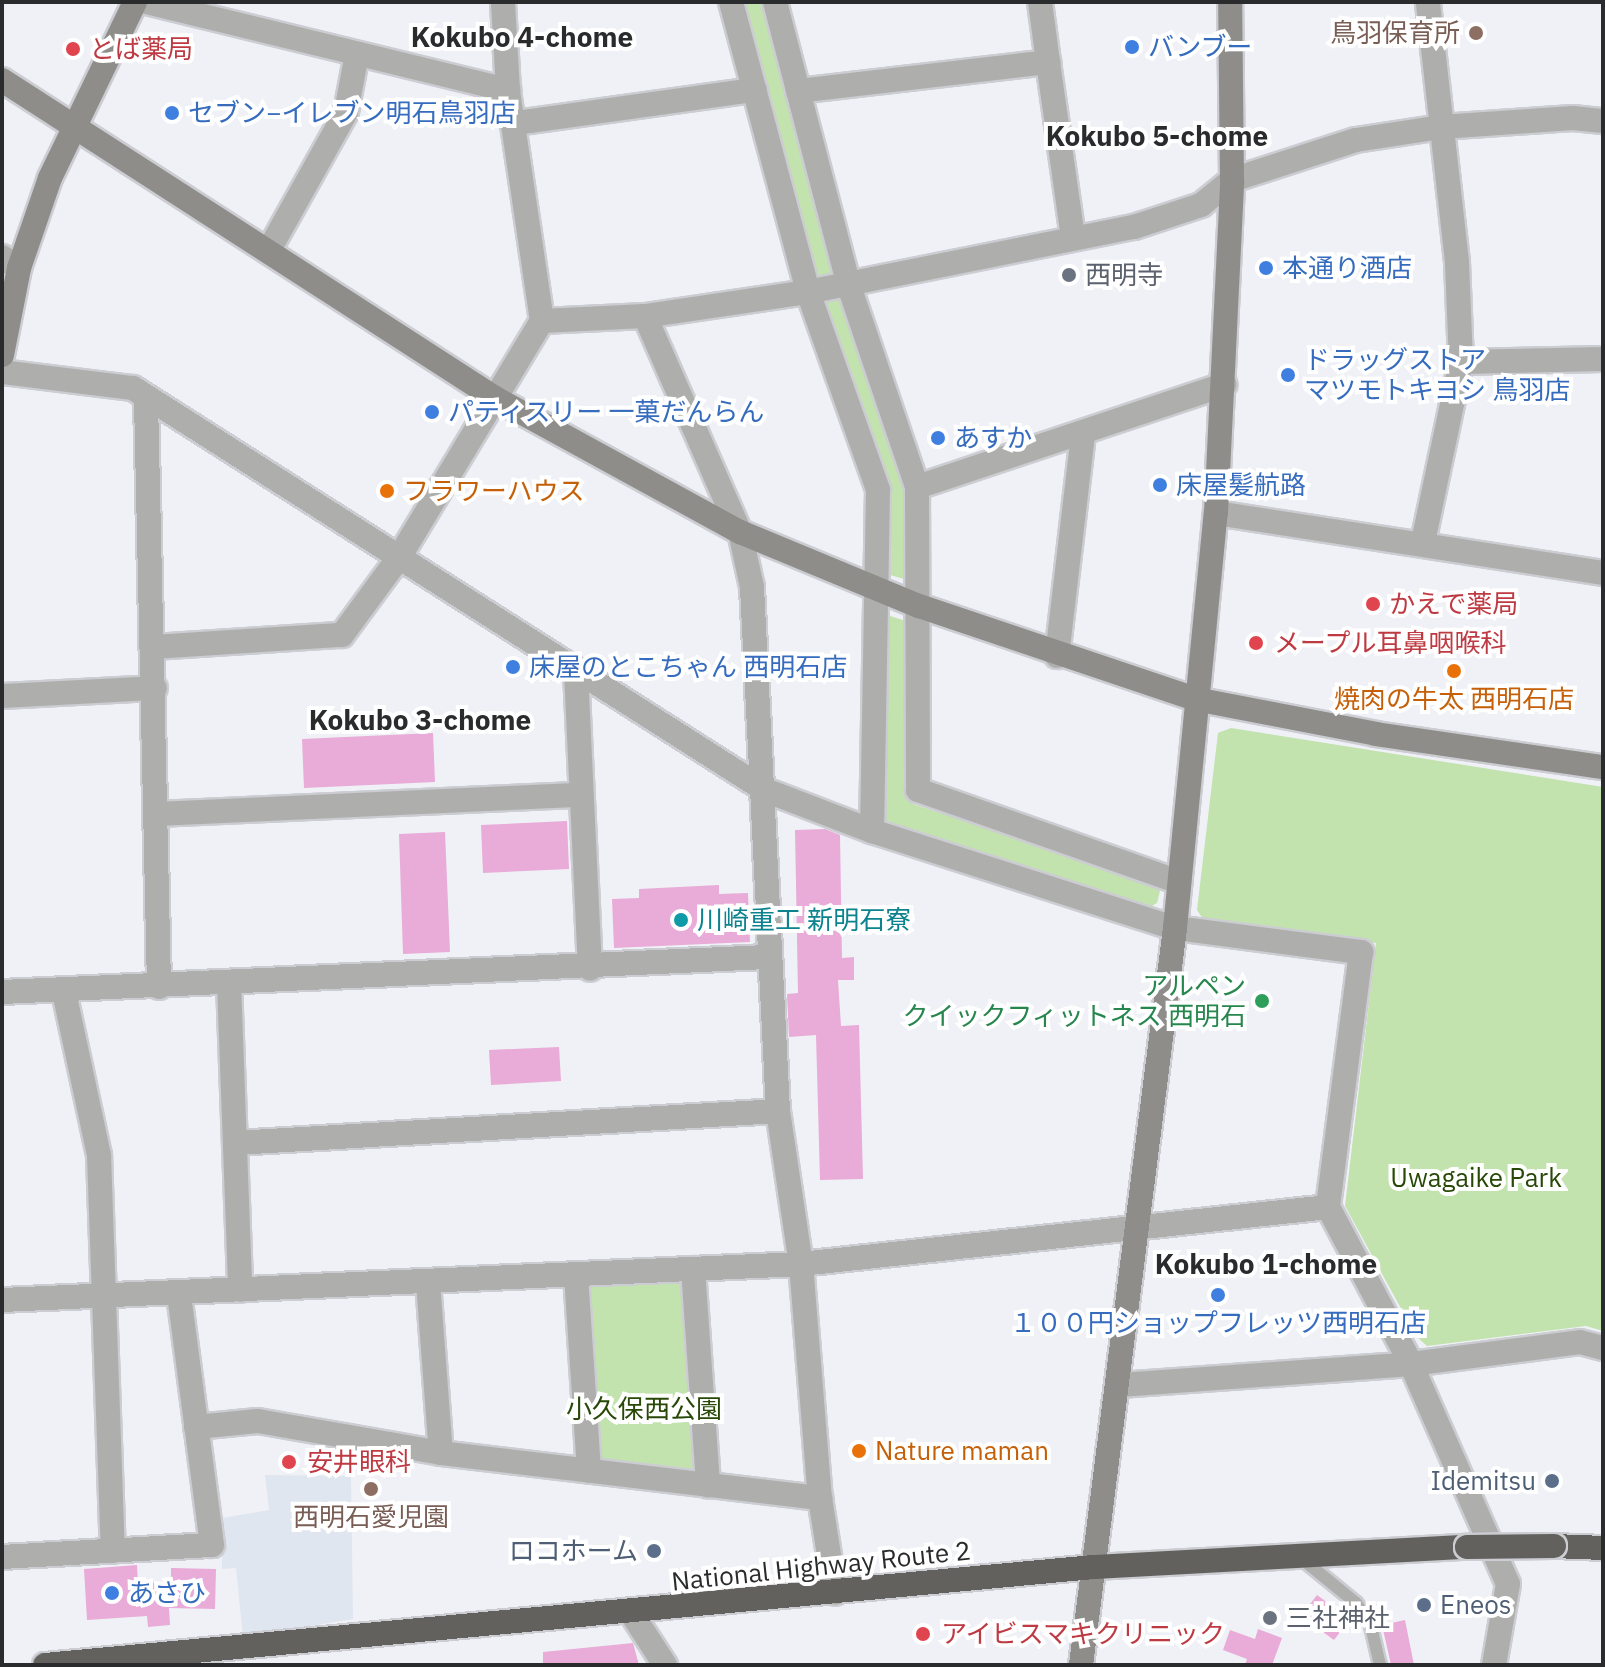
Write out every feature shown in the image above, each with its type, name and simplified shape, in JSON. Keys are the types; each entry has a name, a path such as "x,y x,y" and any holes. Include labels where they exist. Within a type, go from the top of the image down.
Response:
{"highway":[{"name":"National Highway Route 2","path":"45,1665 632,1614 1093,1567 1296,1553 1467,1547 1603,1548"}],"street":[{"path":"2,355 11,262 72,125 135,2"},
{"path":"146,2 508,90"},
{"path":"154,647 342,635 400,556 542,321 516,123 508,90 503,2"},
{"path":"731,2 808,292 878,490 872,831"},
{"path":"775,2 848,283 917,487 918,790 1179,882"},
{"path":"1040,2 1073,237"},
{"path":"1081,1665 1120,1385 1175,928 1195,699 1216,513 1232,180 1230,2"},
{"path":"1423,542 1461,362 1457,262 1428,2"},
{"path":"269,250 346,112 357,54"},
{"path":"798,91 1048,62"},
{"path":"2,80 495,398 740,532 919,606 1057,656 1195,699 1376,734 1603,767"},
{"path":"516,123 755,90"},
{"path":"542,321 645,316 808,292 1134,227 1201,205 1232,180 1356,140 1441,127 1603,121"},
{"path":"645,316 740,532 752,587 765,790 767,957 778,1111 801,1264 820,1498 835,1593"},
{"path":"1461,362 1603,359"},
{"path":"2,372 133,388 146,400 400,556 576,672 765,790 872,831 1175,928 1361,952 1328,1207 1411,1364 1508,1584 1494,1665"},
{"path":"917,487 1224,385"},
{"path":"146,400 158,814 159,987"},
{"path":"1057,656 1083,433"},
{"path":"1216,513 1423,542 1603,573"},
{"path":"576,672 590,969"},
{"path":"2,696 155,688"},
{"path":"158,814 580,795"},
{"path":"2,992 64,992 590,969 767,957"},
{"path":"229,983 240,1290"},
{"path":"64,992 99,1155 113,1551"},
{"path":"235,1143 778,1111"},
{"path":"2,1300 105,1299 801,1264 1139,1231 1328,1207"},
{"path":"693,1269 708,1485"},
{"path":"576,1275 589,1471"},
{"path":"428,1282 441,1453"},
{"path":"2,1557 212,1545 179,1295"},
{"path":"1120,1385 1411,1364 1580,1342 1603,1348"},
{"path":"196,1427 258,1421 441,1453 820,1498"},
{"path":"632,1614 665,1665"}],"lane":[{"path":"1296,1553 1356,1603 1370,1622 1380,1665"}],"shaded area":[{"path":"265,1475 351,1476 353,1619 243,1637 236,1568 222,1569 222,1518 269,1510"}],"green space":[{"path":"738,2 764,2 838,279 812,284"},
{"path":"843,292 910,483 911,581 883,573 882,489 817,298"},
{"path":"884,614 912,623 913,804 1149,881 1160,891 1157,903 1145,910 881,820"},
{"name":"Uwagaike Park","path":"1231,728 1603,787 1603,1331 1586,1326 1427,1346 1416,1336 1345,1206 1376,943 1205,922 1197,910 1218,733"},
{"name":"小久保西公園","path":"682,1280 701,1463 695,1469 595,1460 588,1285"}],"building":[{"path":"433,733 435,782 304,788 302,739"},
{"path":"567,821 569,869 483,873 481,825"},
{"path":"825,829 840,835 842,958 854,957 854,980 838,980 841,1026 859,1025 863,1179 820,1180 816,1035 789,1037 787,994 798,993 795,830"},
{"path":"445,832 450,952 403,954 399,834"},
{"name":"川崎重工 新明石寮","path":"719,885 719,894 748,893 750,942 614,948 612,899 639,898 639,889"},
{"path":"559,1047 561,1081 491,1085 489,1050"},
{"path":"137,1565 138,1584 171,1581 171,1568 216,1569 215,1609 169,1608 170,1625 148,1627 147,1616 87,1620 84,1569"},
{"path":"1317,1595 1350,1619 1334,1640 1301,1616"},
{"path":"1405,1620 1414,1665 1391,1665 1382,1625"},
{"path":"1258,1629 1282,1638 1272,1665 1245,1665 1247,1659 1223,1650 1230,1630 1255,1639"},
{"path":"633,1643 639,1665 543,1665 543,1652"}],"place":[{"name":"鳥羽保育所","path":"1476,33"},
{"name":"バンブー","path":"1132,47"},
{"name":"とば薬局","path":"73,49"},
{"name":"セブン−イレブン明石鳥羽店","path":"172,113"},
{"name":"本通り酒店","path":"1266,268"},
{"name":"西明寺","path":"1069,275"},
{"name":"ドラッグストア マツモトキヨシ 鳥羽店","path":"1288,375"},
{"name":"パティスリー 一菓だんらん","path":"432,412"},
{"name":"あすか","path":"938,438"},
{"name":"床屋髪航路","path":"1160,485"},
{"name":"フラワーハウス","path":"387,491"},
{"name":"かえで薬局","path":"1373,604"},
{"name":"メープル耳鼻咽喉科","path":"1256,643"},
{"name":"床屋のとこちゃん 西明石店","path":"513,667"},
{"name":"焼肉の牛太 西明石店","path":"1454,671"},
{"name":"川崎重工 新明石寮","path":"681,920"},
{"name":"アルペン クイックフィットネス 西明石","path":"1262,1001"},
{"name":"１００円ショップフレッツ西明石店","path":"1218,1295"},
{"name":"Nature maman","path":"859,1451"},
{"name":"安井眼科","path":"289,1462"},
{"name":"Idemitsu","path":"1552,1481"},
{"name":"西明石愛児園","path":"371,1489"},
{"name":"ロコホーム","path":"654,1551"},
{"name":"あさひ","path":"112,1593"},
{"name":"Eneos","path":"1424,1605"},
{"name":"三社神社","path":"1270,1618"},
{"name":"アイビスマキクリニック","path":"923,1634"}],"district":[{"name":"Kokubo 4-chome","path":"522,37"},
{"name":"Kokubo 5-chome","path":"1157,136"},
{"name":"Kokubo 3-chome","path":"420,720"},
{"name":"Kokubo 1-chome","path":"1266,1264"}]}
